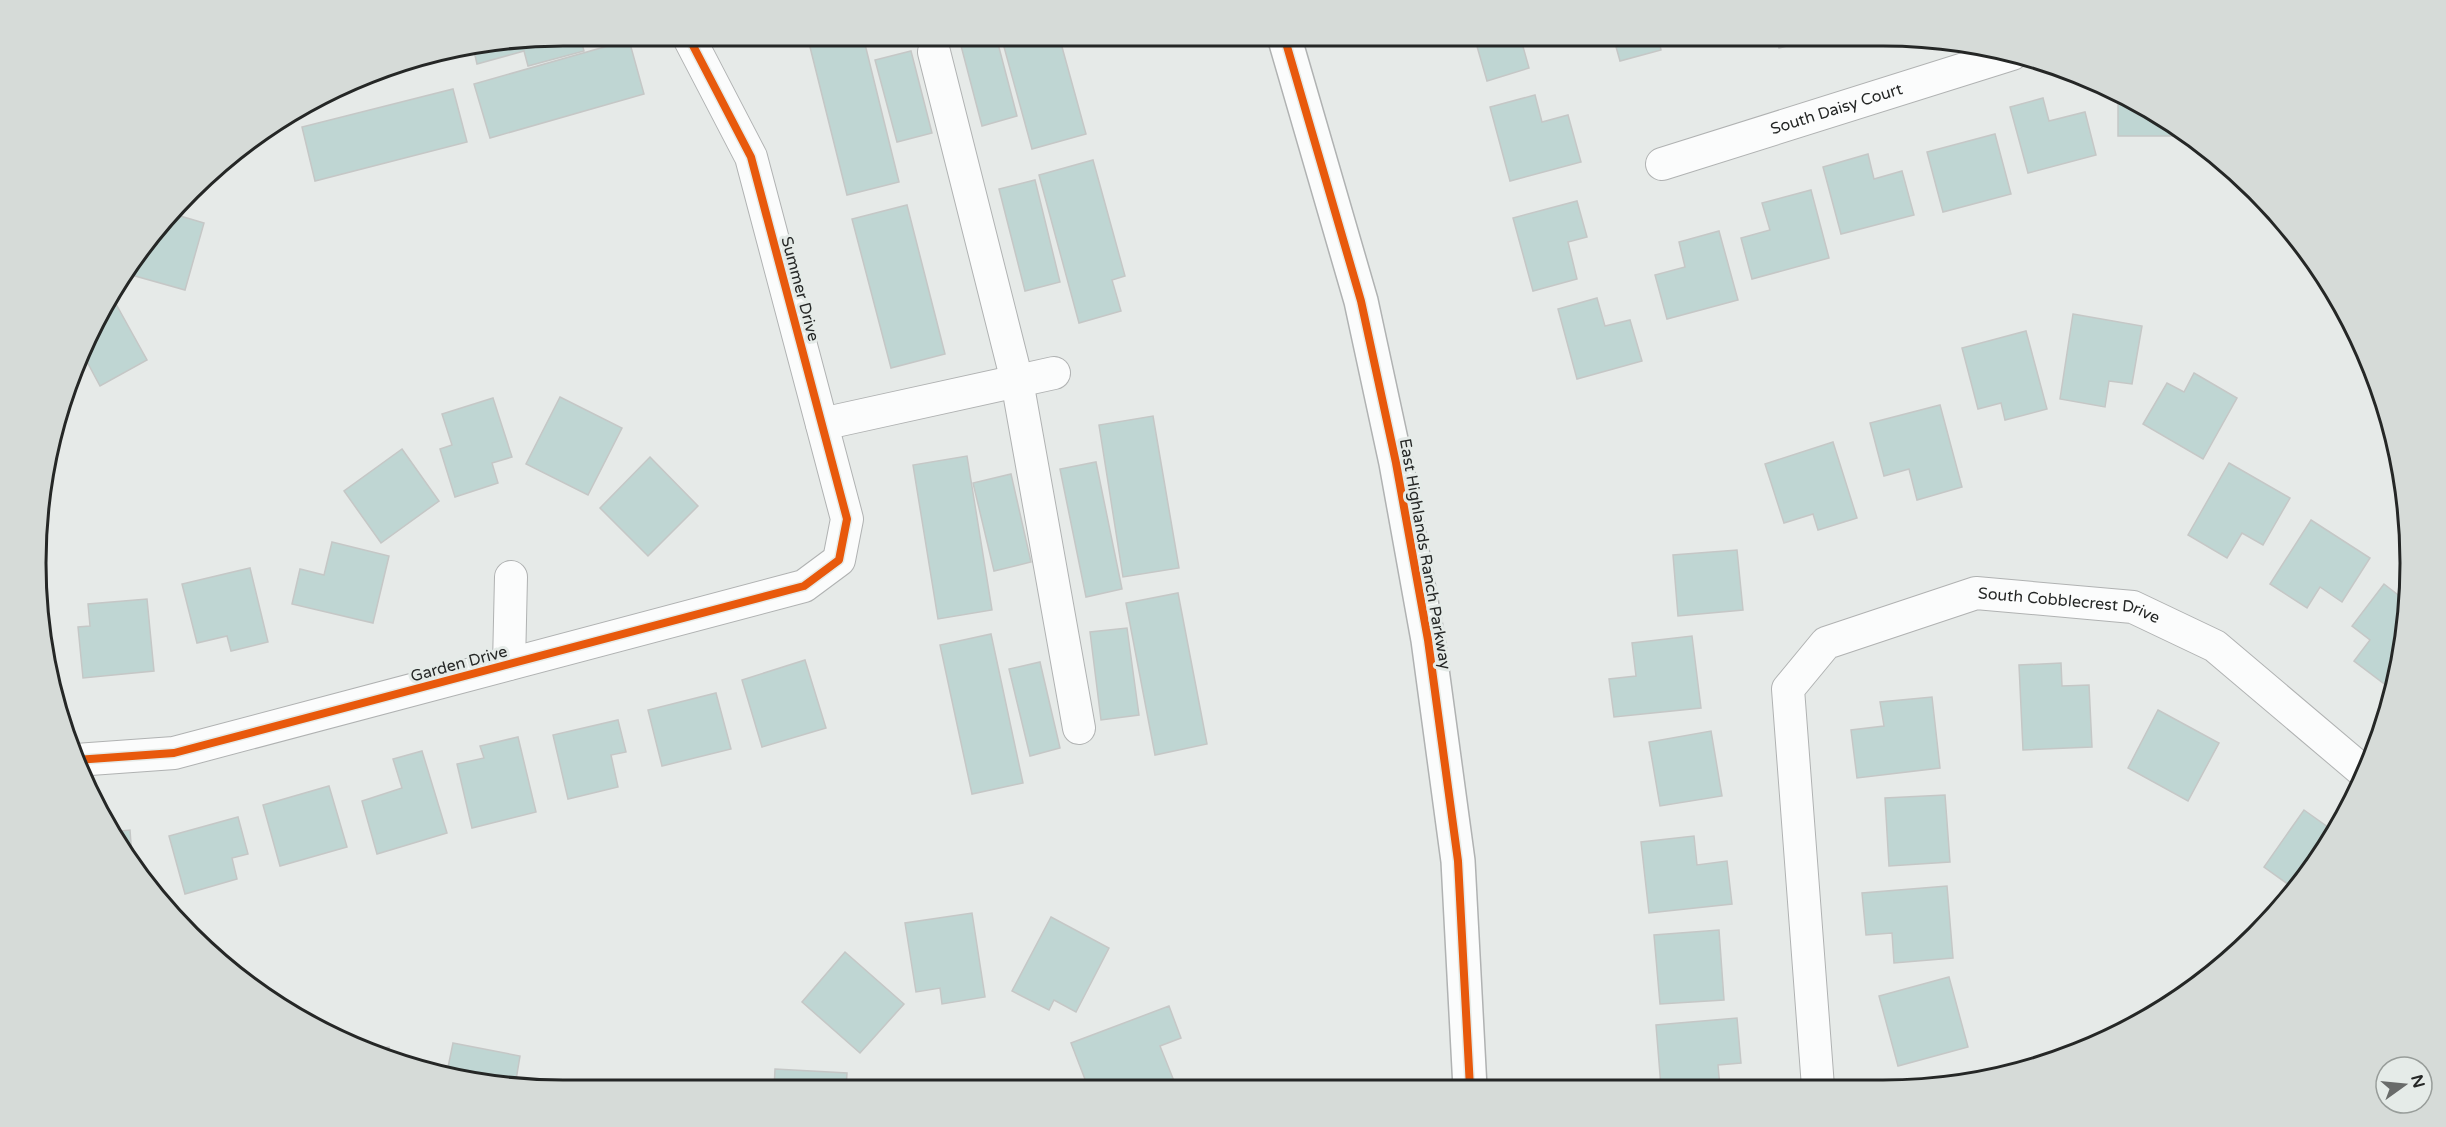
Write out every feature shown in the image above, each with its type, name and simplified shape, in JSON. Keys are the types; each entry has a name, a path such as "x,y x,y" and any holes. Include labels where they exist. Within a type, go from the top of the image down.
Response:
{"main road":[{"name":"East Highlands Ranch Parkway","path":"1287,46 1361,301 1396,463 1428,640 1458,861 1470,1080"}],"street":[{"name":"Summer Drive","path":"693,46 751,157 847,519 839,560"},
{"path":"934,52 1017,381 1079,728"},
{"name":"South Daisy Court","path":"1662,164 1996,59"},
{"path":"822,424 1054,373"},
{"name":"Garden Drive","path":"85,759 174,753 804,586 839,560"},
{"path":"509,664 511,577"},
{"name":"South Cobblecrest Drive","path":"1817,1080 1788,689 1826,643 1976,593 2133,607 2215,646 2358,766"}],"building":[{"path":"583,46 584,51 528,66 524,51 477,64 475,54 496,51"},
{"path":"608,46 631,46 644,94 490,138 474,84"},
{"path":"810,46 865,46 899,182 847,195"},
{"path":"961,46 999,46 1017,116 982,126"},
{"path":"1004,46 1062,46 1086,134 1032,149"},
{"path":"1477,46 1523,46 1529,68 1487,81"},
{"path":"1616,46 1660,46 1661,50 1620,61"},
{"path":"911,51 932,133 897,142 875,60"},
{"path":"453,89 467,142 315,181 302,127"},
{"path":"1535,95 1542,122 1568,115 1581,162 1510,181 1490,107"},
{"path":"2043,98 2049,121 2085,112 2096,155 2028,173 2010,107"},
{"path":"2118,104 2173,136 2118,136"},
{"path":"1995,134 2011,194 1943,212 1927,152"},
{"path":"1868,154 1874,179 1902,171 1914,215 1841,234 1823,167"},
{"path":"1093,160 1125,276 1112,280 1121,311 1079,323 1039,175"},
{"path":"1035,180 1060,282 1025,291 999,189"},
{"path":"1811,190 1829,258 1752,279 1741,238 1770,230 1762,203"},
{"path":"1577,201 1587,237 1568,242 1577,279 1533,291 1513,218"},
{"path":"907,205 945,354 891,368 852,219"},
{"path":"181,216 204,223 185,290 134,276 153,249"},
{"path":"1719,231 1738,300 1667,319 1655,275 1685,267 1679,242"},
{"path":"1597,298 1605,326 1630,320 1642,361 1577,379 1558,309"},
{"path":"116,305 147,360 100,386 88,363"},
{"path":"2073,314 2142,326 2132,384 2109,381 2105,407 2060,399"},
{"path":"2026,331 2047,409 2005,420 2001,403 1978,409 1962,348"},
{"path":"2194,373 2237,398 2203,459 2143,424 2167,383 2184,392"},
{"path":"560,397 622,428 588,495 526,464"},
{"path":"493,398 512,457 492,463 498,483 455,497 440,449 452,445 442,414"},
{"path":"1940,405 1962,487 1917,500 1909,469 1884,476 1870,423"},
{"path":"1153,416 1179,568 1123,577 1099,425"},
{"path":"1833,442 1857,518 1818,530 1813,514 1784,523 1765,464"},
{"path":"402,449 439,501 381,543 344,491"},
{"path":"967,456 992,610 938,619 913,465"},
{"path":"650,457 698,506 648,556 600,508"},
{"path":"1096,462 1122,589 1086,597 1060,469"},
{"path":"2229,463 2290,498 2263,545 2242,533 2227,558 2188,535"},
{"path":"1011,474 1031,562 994,571 973,483"},
{"path":"2311,520 2370,558 2342,602 2320,587 2307,608 2270,584"},
{"path":"332,542 389,556 373,623 292,604 300,569 324,575"},
{"path":"1737,550 1743,610 1678,616 1673,555"},
{"path":"250,568 268,642 231,651 227,636 197,643 182,584"},
{"path":"2384,584 2398,595 2395,631 2385,684 2354,661 2370,640 2352,626"},
{"path":"1178,593 1207,744 1155,755 1126,603"},
{"path":"147,599 154,671 83,678 78,627 90,626 88,604"},
{"path":"1127,628 1139,715 1101,720 1090,632"},
{"path":"991,634 1023,783 972,794 940,645"},
{"path":"1692,636 1701,708 1614,717 1609,679 1636,676 1632,643"},
{"path":"805,660 826,728 762,747 742,680"},
{"path":"1040,662 1060,748 1030,756 1009,669"},
{"path":"2061,663 2062,686 2089,685 2092,747 2023,750 2019,665"},
{"path":"716,693 731,749 662,766 648,710"},
{"path":"1932,697 1940,768 1857,778 1851,730 1884,726 1880,702"},
{"path":"2158,710 2219,743 2188,801 2128,768"},
{"path":"618,720 626,752 611,755 618,787 568,799 553,735"},
{"path":"1711,731 1722,796 1660,806 1649,742"},
{"path":"518,737 536,812 472,828 457,764 484,758 480,746"},
{"path":"422,751 447,833 377,854 362,801 402,788 393,759"},
{"path":"329,786 347,847 280,866 263,805"},
{"path":"1945,795 1950,862 1889,866 1885,798"},
{"path":"2304,810 2327,827 2288,884 2264,867"},
{"path":"238,817 248,854 232,858 237,879 185,894 169,836"},
{"path":"130,830 131,846 121,831"},
{"path":"1694,836 1697,865 1727,861 1732,904 1649,913 1641,842"},
{"path":"1947,886 1953,958 1894,963 1892,933 1866,935 1862,893"},
{"path":"972,913 985,997 942,1004 940,988 916,992 905,923"},
{"path":"1051,917 1109,948 1076,1012 1054,1000 1049,1010 1012,991"},
{"path":"1719,930 1724,1000 1660,1004 1654,935"},
{"path":"845,952 904,1004 860,1053 802,1002"},
{"path":"1949,977 1968,1047 1898,1066 1879,996"},
{"path":"1169,1006 1181,1038 1160,1046 1174,1080 1085,1080 1071,1043"},
{"path":"1737,1018 1741,1063 1718,1065 1719,1080 1660,1080 1656,1025"},
{"path":"453,1043 520,1056 516,1078 448,1067"},
{"path":"775,1069 847,1073 847,1080 774,1080"}],"cycle path":[{"path":"85,759 174,753 804,586 839,560 847,519 751,157 693,46"},
{"path":"1287,46 1361,301 1396,463 1428,640 1458,861 1470,1080"}]}
